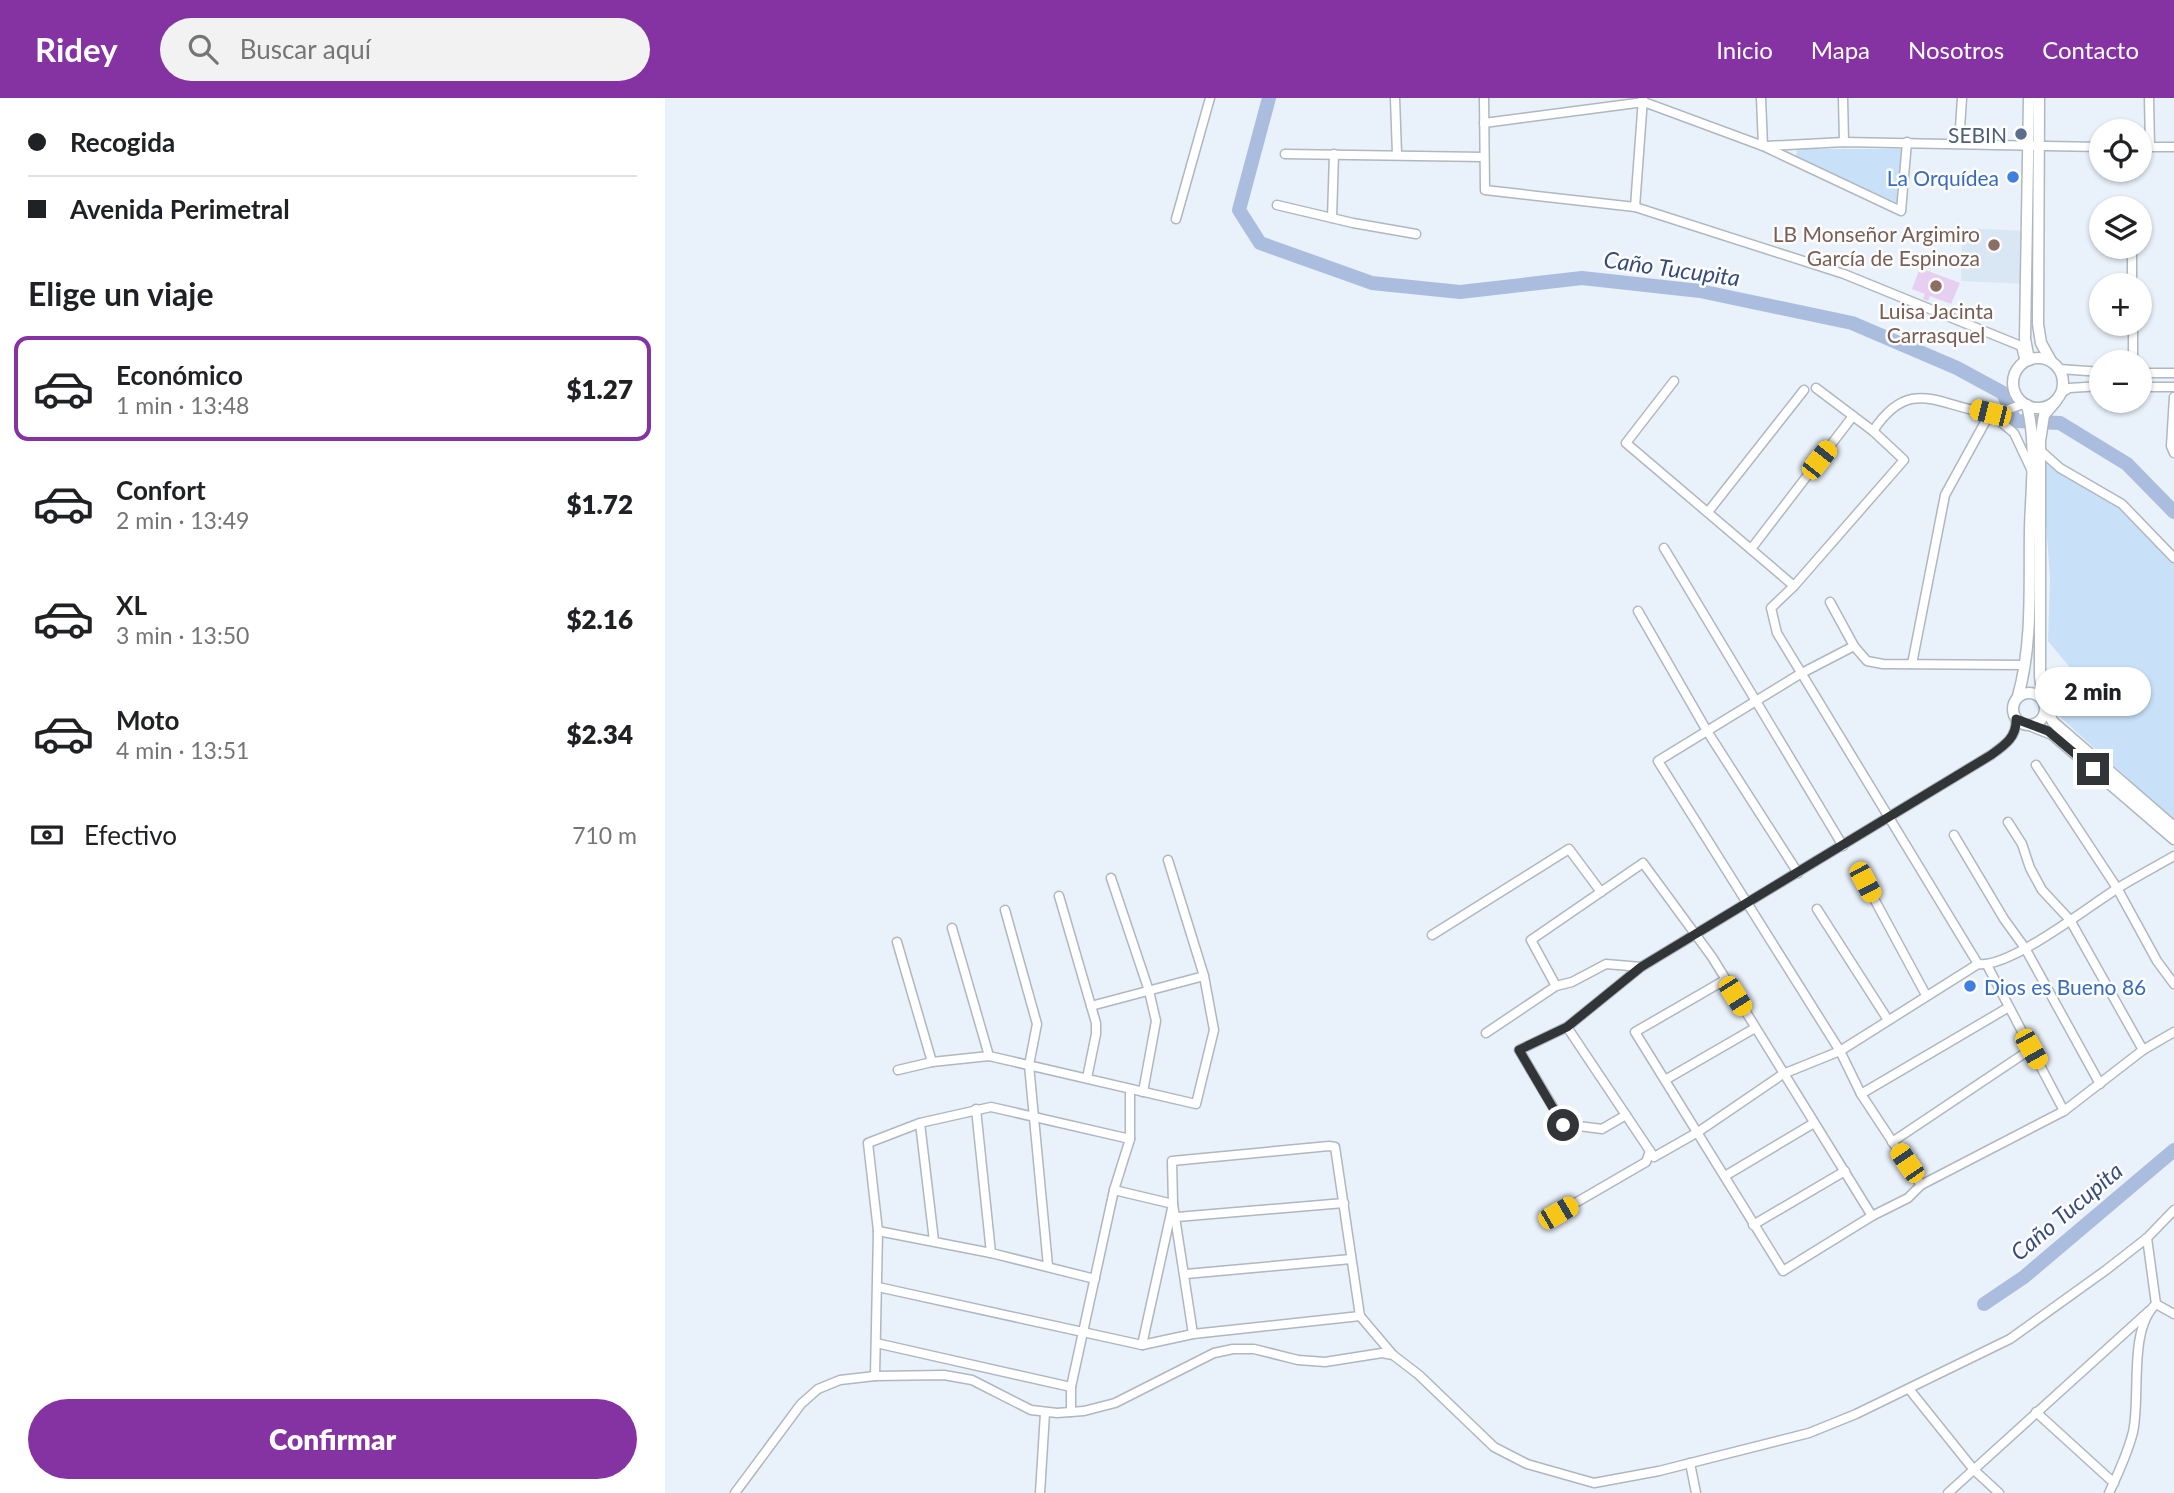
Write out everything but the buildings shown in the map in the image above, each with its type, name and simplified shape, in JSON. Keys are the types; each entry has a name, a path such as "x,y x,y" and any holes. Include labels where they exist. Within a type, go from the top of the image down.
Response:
{"street":[{"path":"1176,219 1210,98"},
{"path":"1395,98 1397,154"},
{"path":"1484,98 1485,190 1635,207 1857,279 2021,346 2027,361"},
{"path":"1761,98 1763,146"},
{"path":"1843,98 1844,142"},
{"path":"1959,143 1962,98"},
{"path":"1626,1115 1602,1129 1563,1125 1519,1050 1567,1027 1641,967 2004,746 2017,730 2013,709 2025,664 2032,470 2039,427 2058,397 2063,381 2041,343 2038,324 2034,146 2029,98"},
{"path":"2027,361 2025,339 2034,146 2039,98"},
{"path":"2148,119 2150,98"},
{"path":"1484,123 1644,100 1763,146 1901,211 1907,142"},
{"path":"1635,207 1644,100"},
{"path":"1763,146 1907,142 2089,147"},
{"path":"2152,147 2174,147"},
{"path":"1285,154 1484,157"},
{"path":"1332,218 1334,154"},
{"path":"1277,205 1416,234"},
{"path":"2032,726 2042,719 2044,704 2040,676 2041,451 2039,427 2029,417 2026,404 2016,393 2013,380 2019,368 2027,361 2040,358 2055,365 2089,370"},
{"path":"2152,373 2174,373"},
{"path":"1674,381 1626,443 1794,586"},
{"path":"1873,430 1893,408 1914,398 1944,401 1990,413 2026,404 2042,408 2069,388 2089,387"},
{"path":"2152,387 2174,387"},
{"path":"1816,388 1873,430 1904,460 1794,586 1771,608 1777,634 2009,1007 2063,1111"},
{"path":"1708,512 1804,390"},
{"path":"2174,397 2171,446 2174,453"},
{"path":"1990,413 2014,433 2032,470"},
{"path":"1912,664 1945,495 1990,413"},
{"path":"1751,549 1853,416"},
{"path":"2041,451 2060,468 2122,504 2173,558"},
{"path":"1664,548 1843,846"},
{"path":"1830,602 1854,646 1867,662 2025,664"},
{"path":"1638,611 1707,731 1798,873"},
{"path":"1854,646 1800,674 1658,761 1840,1051 1861,1094 1921,1185"},
{"path":"2018,696 2033,693 2044,704 2053,722 2174,827"},
{"path":"2016,719 2052,734 2174,839"},
{"path":"2036,765 2117,888 2157,961 2174,984"},
{"path":"2008,822 2022,844 2042,891 2070,920 2143,1050"},
{"path":"1954,835 2025,948 2100,1084"},
{"path":"1432,935 1569,849 1601,892"},
{"path":"1567,1027 1654,1157 1698,1132 1783,1074 1840,1051 1926,995 1982,965 2025,948 2117,888 2174,856"},
{"path":"898,1070 932,1062 989,1056 1196,1104 1215,1030 1204,976 1168,860"},
{"path":"1556,986 1531,940 1643,863 1696,935 1872,1216"},
{"path":"1111,878 1149,991 1156,1021 1143,1092"},
{"path":"1865,882 1926,995"},
{"path":"1059,896 1091,1006 1096,1034 1087,1078"},
{"path":"1817,909 1888,1020"},
{"path":"1005,910 1037,1024 1029,1065 1048,1266"},
{"path":"953,928 989,1056"},
{"path":"897,942 932,1062"},
{"path":"1486,1033 1556,986 1572,982 1606,964 1641,967"},
{"path":"1091,1006 1204,976"},
{"path":"1725,980 1635,1032 1783,1271 1872,1216 1908,1198 1921,1185 2063,1111 2143,1050 2174,1032"},
{"path":"1861,1094 2009,1007"},
{"path":"1665,1080 1755,1028"},
{"path":"1892,1142 2031,1049"},
{"path":"1071,1412 1071,1387 1114,1190 1131,1139 1130,1089"},
{"path":"875,1376 878,1231 868,1143 921,1124 992,1107 1131,1139"},
{"path":"976,1109 991,1253"},
{"path":"1725,1176 1814,1123"},
{"path":"921,1124 934,1241"},
{"path":"1142,1345 1173,1204 1172,1161 1335,1147 1360,1316 1393,1355 1419,1375 1494,1447 1527,1464 1594,1483 1690,1463 1809,1433 1909,1389 2010,1339 2147,1238 2174,1210"},
{"path":"1558,1213 1646,1162 1650,1151"},
{"path":"1753,1225 1845,1171"},
{"path":"1114,1190 1173,1204"},
{"path":"1177,1217 1344,1203"},
{"path":"1173,1204 1186,1274 1193,1334"},
{"path":"878,1231 991,1253 1095,1279"},
{"path":"2147,1238 2156,1304"},
{"path":"1186,1274 1351,1259"},
{"path":"878,1287 1142,1345 1193,1334 1360,1316"},
{"path":"1948,1493 2156,1304"},
{"path":"2156,1304 2174,1314"},
{"path":"2109,1493 2133,1431 2140,1344 2149,1311"},
{"path":"876,1342 1071,1387"},
{"path":"735,1493 801,1404 818,1390 840,1380 875,1376 944,1375 972,1380 1014,1403 1045,1413 1071,1412 1115,1403 1214,1353 1233,1349 1254,1349 1298,1360 1325,1362 1381,1353 1393,1355"},
{"path":"1909,1389 1973,1470 1999,1493"},
{"path":"2036,1412 2114,1483"},
{"path":"1040,1493 1045,1413"},
{"path":"1690,1463 1696,1493"}],"shaded area":[{"path":"1797,149 1902,149 1898,203 1796,157"},
{"name":"LB Monseñor Argimiro García de Espinoza","path":"1962,228 2027,231 2027,284 1961,281"},
{"path":"2041,451 2122,504 2174,558 2174,820 2059,716 2059,691 2073,671 2048,641 2050,578"}],"waterway":[{"name":"Caño Tucupita","path":"1269,98 1239,210 1260,243 1372,283 1460,292 1582,278 1700,291 1852,323 1957,368 2003,393 2015,421 2060,423 2127,464 2174,512"},
{"name":"Caño Tucupita","path":"1984,1304 2024,1277 2174,1150"}],"place":[{"name":"SEBIN","path":"2021,134"},
{"name":"La Orquídea","path":"2013,177"},
{"name":"LB Monseñor Argimiro García de Espinoza","path":"1994,245"},
{"name":"Luisa Jacinta Carrasquel","path":"1936,286"},
{"name":"Dios es Bueno 86","path":"1970,986"}],"route":[{"path":"1563,1125 1519,1050 1567,1027 1641,967 1991,755 2004,746 2017,730 2016,719 2048,731 2093,769"}]}
